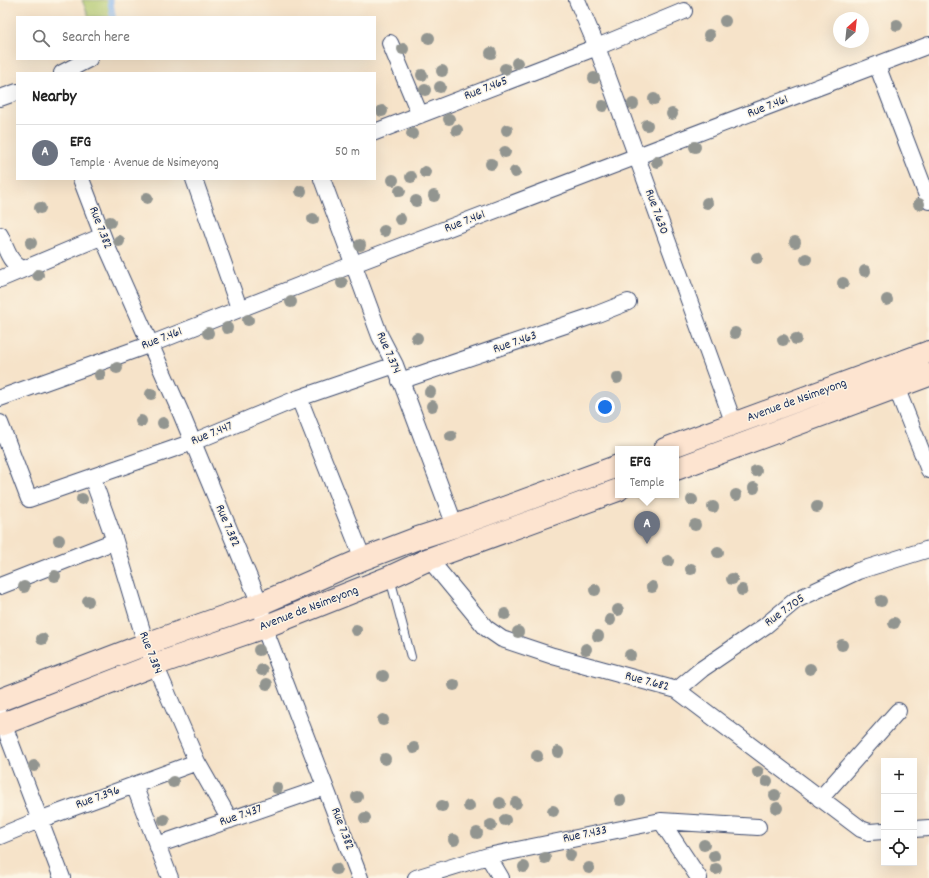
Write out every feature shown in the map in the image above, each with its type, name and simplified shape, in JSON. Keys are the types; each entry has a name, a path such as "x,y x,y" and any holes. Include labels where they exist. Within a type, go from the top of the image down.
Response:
{"main road":[{"name":"Avenue de Nsimeyong","path":"673,446 929,352"},
{"name":"Avenue de Nsimeyong","path":"679,468 929,375"},
{"name":"Avenue de Nsimeyong","path":"0,700 146,644 260,604 363,559 418,538 455,526 615,467"},
{"name":"Avenue de Nsimeyong","path":"1,721 154,665 264,627 390,577 429,559 615,491"}],"street":[{"name":"Rue 7.630","path":"577,0 596,47 734,424"},
{"name":"Rue 7.465","path":"376,132 596,47 684,11"},
{"path":"390,42 420,115"},
{"name":"Rue 7.461","path":"0,398 151,344 239,308 929,45"},
{"path":"64,72 87,60"},
{"path":"877,65 928,195"},
{"path":"0,98 16,92"},
{"name":"Rue 7.382","path":"81,180 107,246 193,442 260,604 264,627 360,878"},
{"path":"194,180 239,308"},
{"name":"Rue 7.374","path":"322,180 380,336 395,365 455,526"},
{"path":"0,235 13,262 18,267 24,269"},
{"path":"0,279 98,238 103,239 107,246"},
{"name":"Rue 7.463","path":"400,381 595,315 628,302"},
{"name":"Rue 7.447","path":"0,423 29,500 193,442 299,398 395,365"},
{"path":"896,387 929,470"},
{"path":"299,398 363,559"},
{"name":"Rue 7.384","path":"92,477 115,541 146,644 154,665 197,762 230,820"},
{"path":"0,586 115,541"},
{"name":"Rue 7.705","path":"677,690 702,669 765,626 796,600 858,572 929,549"},
{"name":"Rue 7.682","path":"429,559 486,628 502,639 553,656 677,690 861,829 869,832 881,831"},
{"path":"820,799 898,711"},
{"path":"1,721 62,878"},
{"name":"Rue 7.396","path":"0,836 39,820 197,762"},
{"path":"134,785 170,878"},
{"name":"Rue 7.437","path":"157,845 326,787"},
{"path":"661,821 699,878"},
{"name":"Rue 7.433","path":"416,878 488,856 661,821 758,827"},
{"path":"917,829 929,828"},
{"path":"488,856 501,878"}],"lane":[{"path":"390,577 411,657"}],"green space":[{"path":"82,0 111,0 114,16 89,16"}],"waterway":[{"path":"110,0 113,16"}],"place":[{"name":"EFG","path":"647,544"}]}
